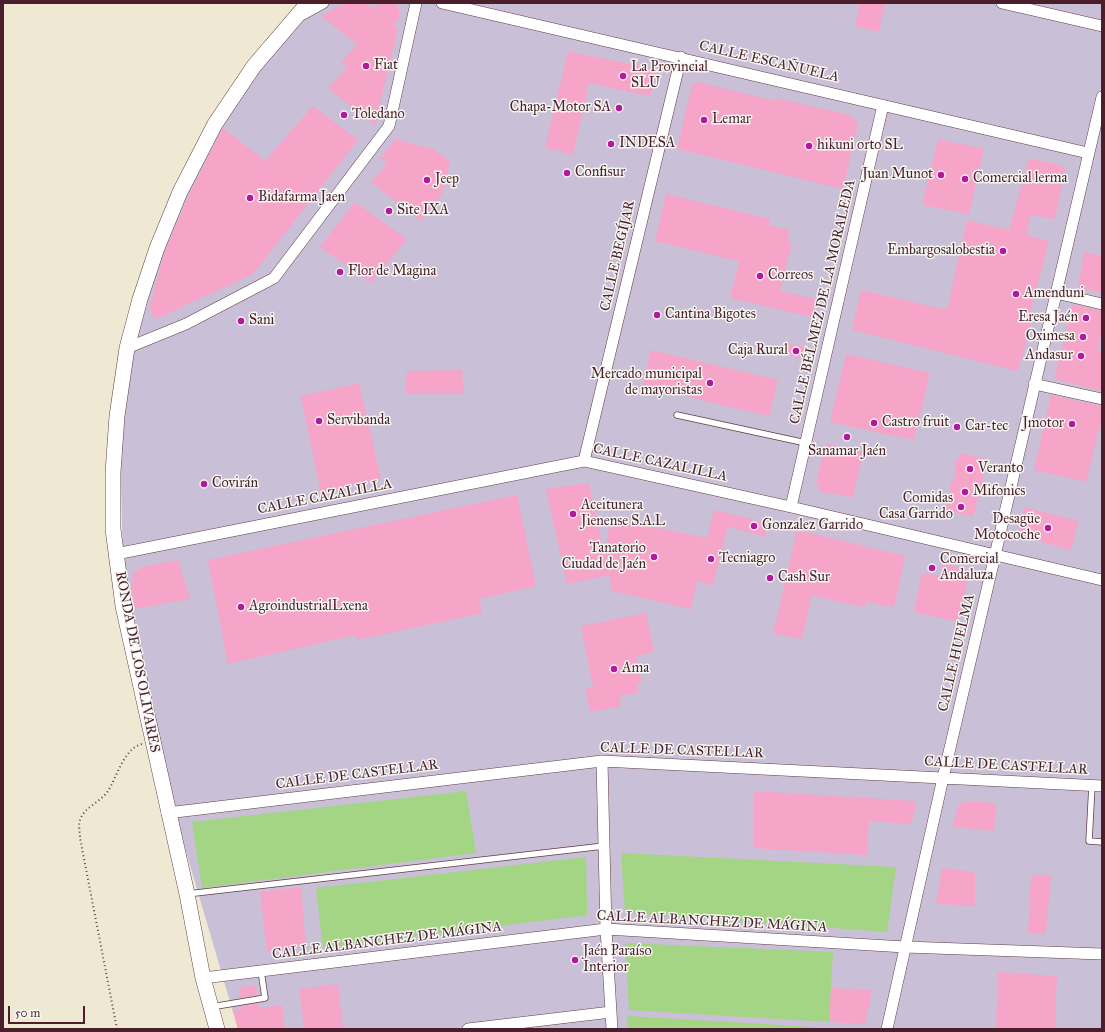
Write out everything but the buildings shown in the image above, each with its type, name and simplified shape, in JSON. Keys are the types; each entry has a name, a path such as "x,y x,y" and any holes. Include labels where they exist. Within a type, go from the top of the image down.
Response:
{"main road":[{"name":"RONDA DE LOS OLIVARES","path":"217,1029 203,978 187,894 167,813 123,606 113,529 113,472 117,416 127,348 142,291 157,248 180,192 215,124 254,66 308,3"}],"street":[{"path":"294,19 323,3"},
{"path":"127,348 186,324 274,278 389,126 416,3"},
{"name":"CALLE ESCAÑUELA","path":"442,3 681,57 1088,153"},
{"path":"1002,3 1102,26"},
{"name":"CALLE BEGÍJAR","path":"584,461 681,57"},
{"name":"CALLE HUELMA","path":"887,1029 943,778 1102,97"},
{"name":"CALLE BÉLMEZ DE LA MORALEDA","path":"791,507 883,105"},
{"path":"1056,293 1102,304"},
{"path":"1034,384 1102,399"},
{"name":"CALLE CAZALILLA","path":"116,554 584,461 996,554 1102,580"},
{"path":"602,761 606,929 612,1029"},
{"name":"CALLE DE CASTELLAR","path":"167,813 602,761 1097,785"},
{"name":"CALLE ALBANCHEZ DE MÁGINA","path":"203,978 606,929 905,947 1102,954"},
{"path":"468,1029 611,1012"}],"lane":[{"path":"678,415 806,443"},
{"path":"1097,785 1089,841 1102,842"},
{"path":"187,894 604,846"},
{"path":"211,1007 265,998 261,972"}],"path":[{"path":"665,522 666,518"},
{"path":"117,1029 80,838 79,820 84,812 99,801 108,791 127,757 137,745 153,742"}],"shaded area":[{"path":"308,3 1102,3 1102,1029 238,1029 173,807 123,566 119,397 144,282 187,168"}],"green space":[{"path":"466,791 476,853 202,888 192,822"},
{"path":"621,853 896,867 887,932 625,913"},
{"path":"586,857 587,915 323,948 316,888"},
{"path":"625,943 833,952 829,1022 629,1010"},
{"path":"627,1016 814,1027 814,1029 628,1029"}],"place":[{"name":"Fiat","path":"366,66"},
{"name":"La Provincial SLU","path":"623,76"},
{"name":"Chapa-Motor SA","path":"619,108"},
{"name":"Toledano","path":"344,115"},
{"name":"Lemar","path":"704,120"},
{"name":"INDESA","path":"611,144"},
{"name":"hikuni orto SL","path":"809,146"},
{"name":"Confisur","path":"567,173"},
{"name":"Juan Munot","path":"941,175"},
{"name":"Comercial lerma","path":"965,179"},
{"name":"Jeep","path":"427,180"},
{"name":"Bidafarma Jaen","path":"250,198"},
{"name":"Site IXA","path":"389,211"},
{"name":"Embargosalobestia","path":"1003,251"},
{"name":"Flor de Magina","path":"340,272"},
{"name":"Correos","path":"760,276"},
{"name":"Amenduni","path":"1016,294"},
{"name":"Cantina Bigotes","path":"657,315"},
{"name":"Eresa Jaén","path":"1086,318"},
{"name":"Sani","path":"241,321"},
{"name":"Oximesa","path":"1083,337"},
{"name":"Caja Rural","path":"796,351"},
{"name":"Andasur","path":"1081,356"},
{"name":"Mercado municipal de mayoristas","path":"710,383"},
{"name":"Servibanda","path":"319,421"},
{"name":"Castro fruit","path":"874,423"},
{"name":"Jmotor","path":"1072,424"},
{"name":"Car-tec","path":"957,427"},
{"name":"Sanamar Jaén","path":"847,437"},
{"name":"Veranto","path":"970,469"},
{"name":"Covirán","path":"204,484"},
{"name":"Mifonics","path":"965,492"},
{"name":"Comidas Casa Garrido","path":"961,507"},
{"name":"Aceitunera Jienense S.A.L","path":"573,514"},
{"name":"Gonzalez Garrido","path":"754,526"},
{"name":"Desagüe Motocoche","path":"1048,528"},
{"name":"Tanatorio Ciudad de Jaén","path":"654,557"},
{"name":"Tecniagro","path":"711,559"},
{"name":"Comercial Andaluza","path":"932,568"},
{"name":"Cash Sur","path":"770,578"},
{"name":"AgroindustrialLxena","path":"241,607"},
{"name":"Ama","path":"614,669"},
{"name":"Jaén Paraíso Interior","path":"575,960"}]}
